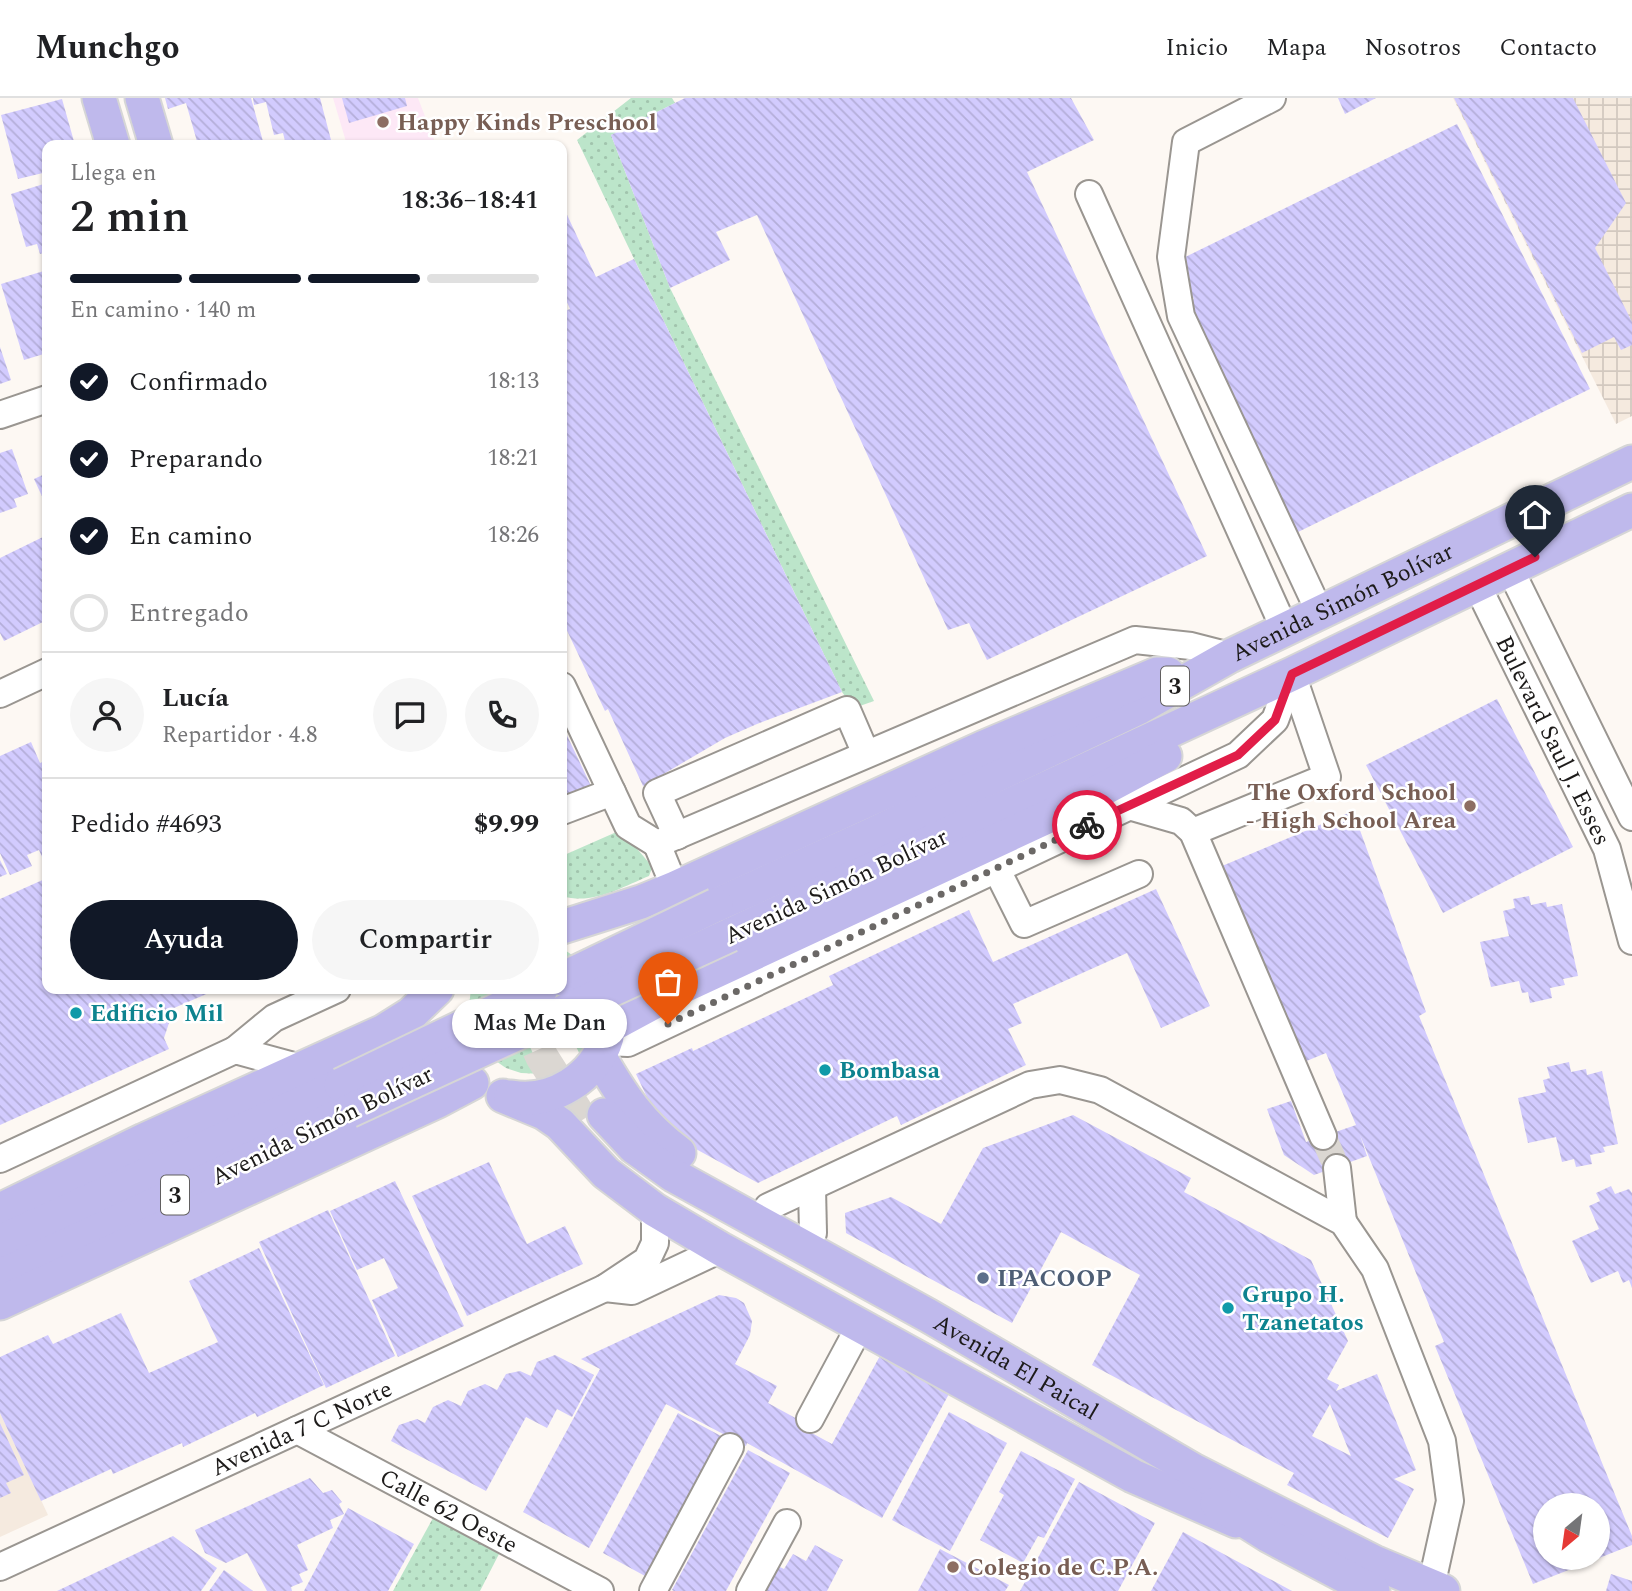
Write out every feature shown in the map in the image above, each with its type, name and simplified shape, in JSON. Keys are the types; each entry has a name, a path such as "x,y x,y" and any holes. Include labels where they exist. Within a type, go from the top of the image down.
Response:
{"main road":[{"path":"99,98 112,140"},
{"path":"142,98 155,140"},
{"name":"Avenida Simón Bolívar","path":"567,976 696,891 873,834 1140,707 1230,656 1632,462"},
{"name":"Avenida Simón Bolívar","path":"0,1276 218,1175 337,1091 736,947 1235,700 1632,510"},
{"path":"567,928 630,906 696,891"},
{"path":"696,891 692,912 702,934 715,948 736,947"},
{"path":"567,934 585,947 604,976 609,992 605,1041 619,1091 654,1135 699,1168 1119,1404 1198,1454 1243,1494"},
{"path":"503,1096 534,1098 550,1095 578,1080 605,1041 736,947"},
{"path":"0,1303 337,1091 384,1031 411,1014 432,994"},
{"path":"437,994 435,1015 440,1041 453,1064 472,1083 544,1113 560,1124 606,1173 655,1210 1133,1476 1269,1535"},
{"name":"Avenida Simón Bolívar","path":"0,1242 337,1091 531,994"},
{"path":"0,1210 144,1140 337,1091 438,1101 472,1083"},
{"name":"Avenida El Paical","path":"1373,1591 1269,1535 1185,1483 664,1193 596,1121 673,1175 929,1316 1193,1470 1374,1562 1437,1589"}],"street":[{"path":"1272,98 1186,142 1171,257 1181,316 1320,613"},
{"path":"1089,194 1285,630"},
{"path":"0,415 42,401"},
{"name":"Bulevard Saul J. Esses","path":"1510,569 1632,817"},
{"name":"Bulevard Saul J. Esses","path":"1477,585 1620,846 1632,941"},
{"path":"567,697 628,826 667,840 1135,640 1191,646 1230,656"},
{"path":"0,694 42,674"},
{"path":"1193,832 1327,777 1292,674"},
{"path":"605,1041 628,1043 1238,755 1275,720 1292,674"},
{"path":"696,891 667,840 657,793 847,710 866,754"},
{"path":"567,809 612,792"},
{"path":"1129,806 1181,821 1193,832 1323,1136"},
{"path":"996,868 1024,924 1139,874"},
{"path":"0,1159 235,1050 274,1018 326,994"},
{"path":"235,1050 337,1091"},
{"path":"768,1207 1030,1085 1060,1080 1100,1090 1343,1222 1375,1269 1442,1441 1450,1501 1437,1589"},
{"path":"1337,1168 1343,1222"},
{"path":"812,1188 813,1233"},
{"name":"Avenida 7 C Norte","path":"0,1567 605,1288 647,1260 655,1243 655,1210"},
{"name":"Avenida 7 C Norte","path":"605,1288 632,1291 721,1249"},
{"path":"810,1419 861,1324"},
{"name":"Calle 62 Oeste","path":"297,1430 600,1591"},
{"path":"653,1591 730,1447"},
{"path":"750,1591 787,1523"}],"shaded area":[{"name":"Happy Kinds Preschool","path":"333,98 418,98 434,140 346,140"},
{"path":"1453,98 1632,98 1632,416 1616,424"},
{"path":"0,1413 48,1515 0,1537"}],"green space":[{"path":"631,98 672,98 675,103 611,135 670,288 874,701 854,708 842,692 577,140"},
{"path":"621,830 652,868 649,876 617,890 596,897 573,898 567,897 567,854"},
{"path":"567,952 582,962 601,1007 599,1026 581,1057 551,994 567,994"},
{"path":"470,994 504,994 543,1074 521,1073 506,1068 490,1057 468,1014"},
{"path":"433,1518 499,1554 480,1591 393,1591"}],"building":[{"path":"165,98 251,98 263,140 197,140 186,103 168,109"},
{"path":"253,98 320,98 331,140 285,140 283,133 274,135 266,102 254,105"},
{"path":"342,98 405,98 407,106 349,123"},
{"path":"685,98 1071,98 1094,140 1027,172 1207,556 987,660 969,623 948,630 757,215 716,232 730,260 670,288 611,135"},
{"path":"1338,98 1376,98 1345,114"},
{"path":"1454,98 1573,98 1626,203 1595,248 1632,322 1632,345 1621,350 1614,337 1582,353"},
{"path":"62,99 74,140 42,140 42,173 18,179 1,115"},
{"path":"1457,124 1590,389 1294,534 1180,306 1194,299 1175,262"},
{"path":"42,185 42,253 37,244 26,247 11,194"},
{"path":"567,215 596,277 634,259 842,692 725,738 643,786 608,709 605,711 567,631 567,310 570,309 567,302"},
{"path":"42,272 42,355 24,360 1,284"},
{"path":"0,347 11,380 0,384"},
{"path":"12,449 28,494 14,499 17,507 0,513 0,453"},
{"path":"42,475 42,496 34,479"},
{"path":"42,537 42,622 4,641 0,633 0,558"},
{"name":"The Oxford School - High School Area","path":"1497,699 1573,847 1443,913 1366,765"},
{"path":"567,736 592,788 567,800"},
{"path":"31,742 40,763 42,762 42,857 39,850 27,855 32,866 10,875 0,853 0,756"},
{"path":"1353,811 1426,1012 1419,1016 1632,1536 1632,1545 1610,1554 1610,1493 1533,1493 1533,1570 1569,1570 1533,1584 1435,1346 1444,1342 1360,1135 1367,1156 1314,1175 1284,1155 1267,1109 1291,1101 1306,1142 1356,1125 1326,1053 1304,1062 1222,866"},
{"path":"0,860 7,874 0,877"},
{"name":"Edificio Mil","path":"42,880 42,994 206,994 174,1008 164,1038 169,1049 0,1125 0,899"},
{"path":"1156,889 1210,1006 1161,1028 1127,953 1013,1004 1022,1023 1008,1029 1026,1065 901,1125 897,1116 758,1183 663,1131 636,1074 692,1048 693,1051 833,985 829,976 969,910 993,962"},
{"path":"1529,896 1531,905 1546,902 1547,907 1562,904 1578,976 1563,979 1565,985 1550,988 1552,998 1530,1003 1528,992 1522,993 1519,981 1491,987 1480,942 1509,936 1503,911 1515,908 1513,899"},
{"path":"1569,1062 1571,1072 1586,1069 1587,1075 1602,1071 1618,1144 1603,1147 1605,1152 1590,1155 1592,1164 1576,1167 1574,1159 1562,1162 1556,1137 1528,1143 1518,1098 1546,1092 1543,1080 1550,1078 1547,1067"},
{"path":"1073,1115 1191,1178 1184,1192 1311,1260 1348,1341 1327,1379 1339,1385 1336,1391 1377,1374 1416,1470 1394,1479 1414,1489 1388,1538 1287,1485 1294,1473 1092,1365 1140,1275 1061,1232 1012,1323 846,1233 845,1213 891,1197 941,1224 983,1148","holes":["1330,1404 1351,1456 1312,1436"]},
{"path":"489,1162 527,1244 565,1226 583,1264 467,1316 412,1196"},
{"path":"395,1181 464,1326 398,1357 372,1300 398,1288 384,1258 357,1270 330,1211"},
{"path":"1611,1186 1615,1194 1629,1189 1632,1193 1632,1288 1629,1280 1623,1283 1618,1271 1591,1283 1572,1241 1599,1229 1589,1206 1600,1201 1596,1193"},
{"path":"328,1210 395,1356 326,1388 259,1242"},
{"path":"259,1248 324,1385 257,1417 255,1413 183,1447 182,1443 113,1474 111,1469 41,1501 0,1413 0,1357 48,1335 53,1344 121,1313 149,1373 218,1342 189,1281"},
{"path":"719,1295 736,1298 744,1303 752,1321 750,1335 735,1364 777,1386 768,1403 799,1420 797,1425 832,1444 881,1354 950,1392 882,1518 747,1443 746,1446 666,1404 589,1548 523,1512 600,1369 581,1359"},
{"path":"555,1355 594,1375 572,1417 557,1409 547,1428 526,1417 486,1491 391,1441 399,1425 417,1419 425,1423 433,1407 448,1400 461,1406 468,1391 485,1384 497,1390 506,1374 520,1371 531,1376 537,1362"},
{"path":"949,1412 1007,1443 950,1551 892,1520"},
{"path":"678,1413 721,1436 645,1576 603,1553"},
{"path":"0,1423 24,1475 6,1483 11,1493 0,1498"},
{"path":"748,1450 790,1473 726,1591 672,1590"},
{"path":"1021,1451 1075,1479 1044,1538 1038,1536 1023,1563 980,1540 1004,1495 999,1492"},
{"path":"310,1478 323,1493 332,1490 342,1502 339,1504 344,1514 330,1520 333,1528 297,1545 308,1570 299,1574 303,1582 291,1587 292,1591 267,1591 247,1553 226,1563 205,1553 195,1530"},
{"path":"1079,1482 1155,1523 1118,1591 1020,1591"},
{"path":"348,1508 414,1544 388,1591 304,1591"},
{"path":"1183,1532 1292,1591 1151,1591"},
{"path":"173,1536 217,1568 201,1591 57,1591"},
{"path":"815,1545 843,1560 827,1591 760,1591 774,1564 784,1569 793,1554 806,1561"},
{"name":"Colegio de C.P.A.","path":"940,1549 1009,1585 1005,1591 918,1591"},
{"path":"224,1570 253,1591 209,1591"},
{"path":"1611,1574 1632,1581 1632,1591 1606,1591"}],"tunnel":[{"path":"518,1004 542,1057 587,1128"},
{"path":"1323,1136 1337,1168"}],"way so far":[{"path":"668,1024 1087,825"}],"place":[{"name":"Happy Kinds Preschool","path":"383,122"},
{"name":"The Oxford School - High School Area","path":"1470,806"},
{"name":"Edificio Mil","path":"76,1013"},
{"name":"Mas Me Dan","path":"668,1024"},
{"name":"Bombasa","path":"825,1070"},
{"name":"IPACOOP","path":"983,1278"},
{"name":"Grupo H. Tzanetatos","path":"1228,1308"},
{"name":"Colegio de C.P.A.","path":"953,1567"}],"route":[{"path":"1087,825 1238,755 1275,720 1292,674 1535,557"}]}
